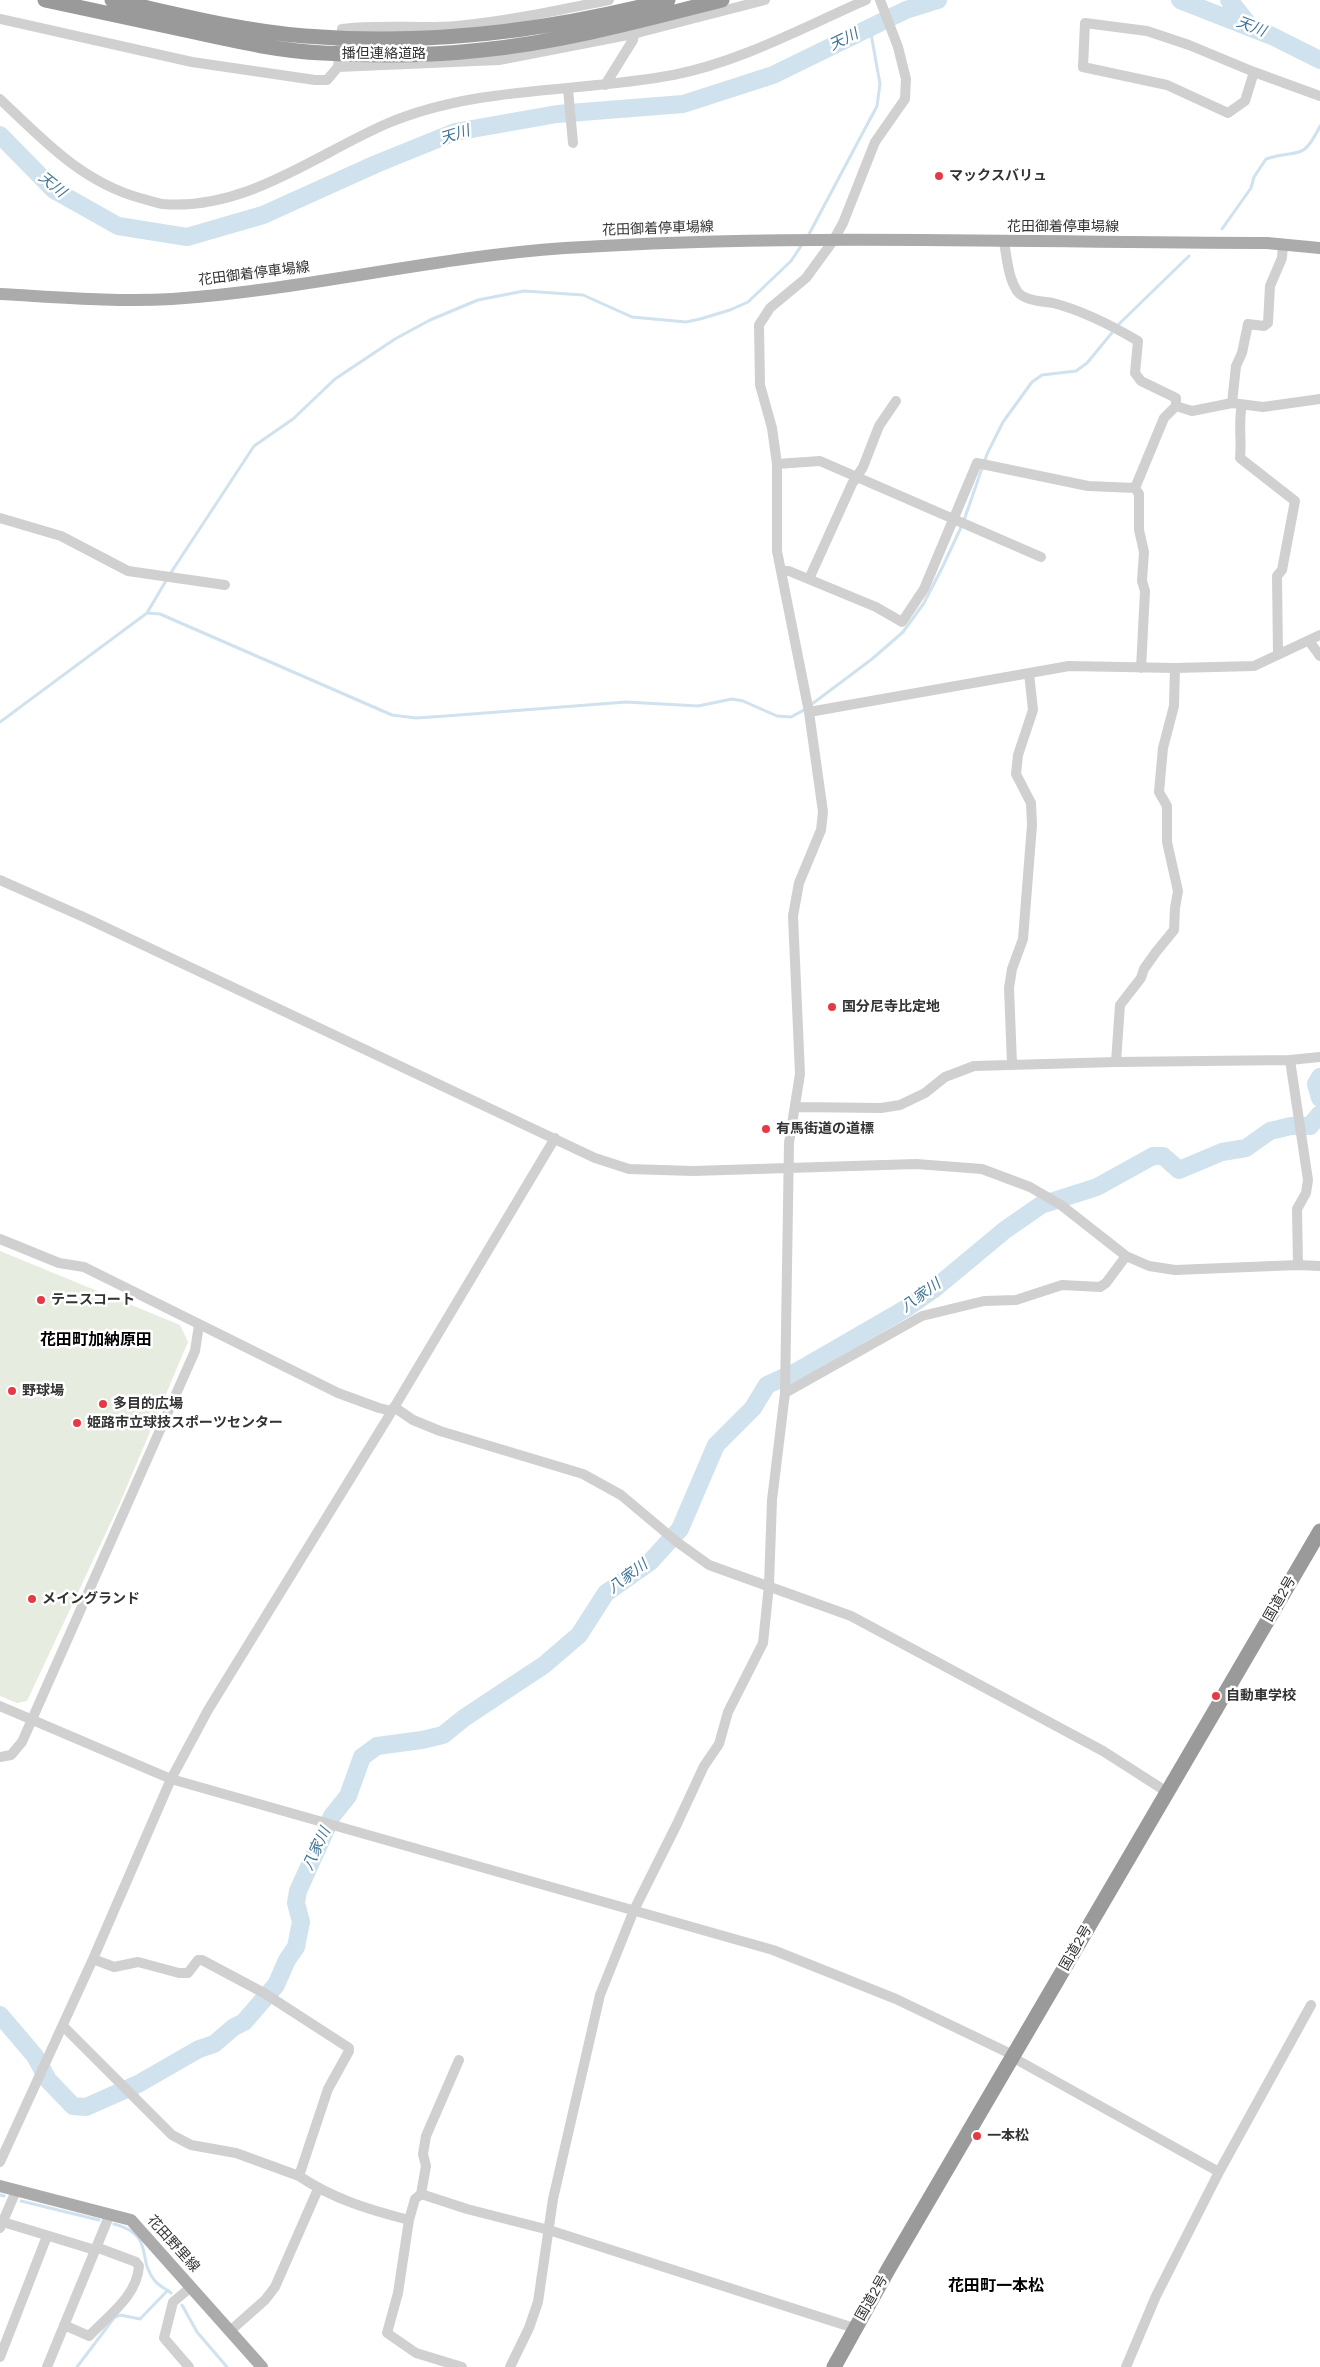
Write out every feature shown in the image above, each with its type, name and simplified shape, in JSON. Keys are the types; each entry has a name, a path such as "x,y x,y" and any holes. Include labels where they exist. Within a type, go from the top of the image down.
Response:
{"highway":[{"name":"播但連絡道路","path":"45,0 253,45 322,54 429,55 484,50 616,26 722,0"},
{"name":"播但連絡道路","path":"112,0 217,23 304,36 390,40 482,35 541,27 629,10 668,0"},
{"name":"国道2号","path":"834,2367 854,2328 1320,1531"}],"main road":[{"name":"花田御着停車場線","path":"0,294 128,300 172,299 248,291 561,248 676,241 1283,244 1320,248"},
{"name":"花田野里線","path":"0,2186 131,2220 262,2367"}],"street":[{"path":"0,20 192,62 315,80 327,80 338,67 342,28 360,26 455,26 502,21 609,0"},
{"path":"606,85 633,40 633,34 649,0"},
{"path":"338,67 499,60 633,34 765,0"},
{"path":"0,99 63,159 91,178 120,192 162,204 205,202 243,193 289,174 387,124 429,110 479,96 606,85 674,75 723,61 866,0"},
{"path":"510,2367 529,2328 538,2302 553,2199 600,1994 634,1910 704,1766 719,1744 728,1712 763,1643 769,1585 772,1500 785,1393 788,1167 800,1074 793,916 798,882 821,830 823,812 809,712 777,551 777,464 772,428 760,385 760,325 770,308 806,278 833,241 843,222 875,142 905,99 906,79 898,47 880,0"},
{"path":"1254,72 1245,101 1228,113 1167,85 1083,67 1085,23 1147,31 1189,45 1254,72 1320,96"},
{"path":"568,89 573,143"},
{"path":"1004,242 1011,276 1018,291 1024,297 1055,304 1107,322 1138,341 1135,373 1141,381 1176,398 1176,406 1164,418 1134,488"},
{"path":"1278,654 1277,576 1282,570 1294,502 1240,458 1242,435 1240,412 1237,404 1236,366 1242,352 1248,324 1264,326 1268,323 1270,286 1282,258 1283,244"},
{"path":"1176,406 1192,411 1237,404 1263,407 1320,400"},
{"path":"809,580 880,426 896,401"},
{"path":"777,464 820,461 953,521 1041,557"},
{"path":"781,571 789,571 876,607 902,622 924,589 977,463 1088,486 1134,488 1139,494 1139,530 1144,552 1141,668"},
{"path":"0,518 61,536 128,571 224,584"},
{"path":"809,712 1069,666 1141,668 1254,666 1320,635"},
{"path":"1309,641 1320,656"},
{"path":"1116,1062 1120,1005 1174,930 1174,908 1178,891 1167,842 1167,806 1159,792 1164,748 1174,706 1176,668"},
{"path":"1012,1064 1009,988 1012,969 1023,939 1032,826 1031,803 1016,774 1018,755 1032,710 1029,673"},
{"path":"0,880 595,1158 629,1169 693,1171 916,1164 982,1168 1030,1188 1061,1205 1126,1256 1148,1266 1175,1270 1298,1265 1320,1266"},
{"path":"796,1107 880,1108 900,1105 926,1092 945,1076 974,1066 1290,1060 1320,1057"},
{"path":"1290,1060 1308,1180 1306,1193 1298,1209 1298,1265"},
{"path":"0,2162 93,1959 171,1779 208,1710 393,1409 555,1138"},
{"path":"0,1239 59,1264 84,1267 338,1393 379,1408 393,1409 440,1431 583,1474 621,1495 677,1542 709,1565 851,1616 1104,1751 1167,1792"},
{"path":"785,1393 922,1316 984,1301 1016,1300 1062,1286 1100,1287 1106,1283 1126,1256"},
{"path":"0,1757 11,1755 22,1742 195,1351 199,1325"},
{"path":"0,1706 171,1779 773,1950 896,1999 1013,2056 1220,2172"},
{"path":"93,1959 114,1967 138,1962 179,1973 188,1973 198,1960 202,1960 264,1993 349,2048 328,2089 299,2176"},
{"path":"1126,2367 1156,2296 1220,2172 1311,2005"},
{"path":"63,2026 172,2135 191,2145 236,2153 299,2176 318,2189 362,2207 409,2220"},
{"path":"459,2060 426,2136 423,2154 426,2166 421,2194 415,2199 409,2220 398,2292 387,2333 416,2353 462,2367"},
{"path":"230,2330 265,2300 275,2287 318,2189"},
{"path":"16,2191 1,2226 96,2249 136,2262 139,2266 139,2277 126,2299 89,2336 64,2325"},
{"path":"421,2194 467,2209 549,2230 854,2328"},
{"path":"47,2367 110,2214"},
{"path":"0,2357 48,2236"},
{"path":"190,2367 164,2338 173,2302 191,2287"}],"shaded area":[{"name":"姫路市立球技スポーツセンター","path":"0,1251 180,1325 188,1342 119,1505 27,1701 17,1703 0,1696"}],"waterway":[{"name":"天川","path":"0,135 54,190 118,226 187,237 263,215 376,164 455,132 557,114 683,104 773,75 906,10 938,0"},
{"name":"天川","path":"1180,0 1272,36 1320,60"},
{"path":"1229,0 1249,25"},
{"path":"808,236 877,106 880,84 870,28"},
{"path":"1222,229 1251,188 1254,177 1266,159 1304,150 1314,138 1320,126"},
{"path":"170,574 254,446 293,419 335,379 395,339 430,320 478,300 524,291 583,295 632,317 686,322 730,310 748,302 791,261 803,243"},
{"path":"147,613 160,614 392,715 416,718 626,702 698,706 732,699 743,701 777,716 791,717 804,710 872,659 903,632 924,603 963,523 987,454 1003,422 1032,382 1042,375 1076,371 1087,363 1120,323 1189,256"},
{"path":"0,722 147,613 167,579"},
{"name":"八家川","path":"1320,1077 1316,1084 1320,1098"},
{"name":"八家川","path":"0,2015 35,2056 48,2080 73,2106 86,2107 138,2084 199,2049 214,2044 234,2027 244,2022 276,1985 287,1960 296,1947 301,1922 296,1903 298,1891 332,1816 348,1796 362,1757 377,1746 443,1735 464,1718 544,1665 579,1635 606,1593 650,1562 680,1529 716,1445 753,1408 767,1385 796,1372 905,1309 934,1289 1005,1230 1041,1205 1097,1187 1153,1156 1163,1156 1179,1170 1222,1152 1246,1148 1270,1131 1291,1126 1310,1126 1320,1114"},
{"path":"0,2195 4,2196"},
{"path":"21,2201 99,2220"},
{"path":"114,2224 135,2234 143,2248 150,2273 157,2283 171,2293"},
{"path":"77,2367 114,2318 120,2315 140,2319 168,2290"},
{"path":"182,2305 197,2332 227,2367"}],"place":[{"name":"マックスバリュ","path":"939,176"},
{"name":"国分尼寺比定地","path":"832,1007"},
{"name":"有馬街道の道標","path":"766,1129"},
{"name":"テニスコート","path":"41,1300"},
{"name":"野球場","path":"12,1391"},
{"name":"多目的広場","path":"103,1404"},
{"name":"姫路市立球技スポーツセンター","path":"77,1423"},
{"name":"メイングランド","path":"32,1599"},
{"name":"自動車学校","path":"1216,1696"},
{"name":"一本松","path":"977,2136"}],"district":[{"name":"花田町加納原田","path":"96,1341"},
{"name":"花田町一本松","path":"996,2287"}]}
